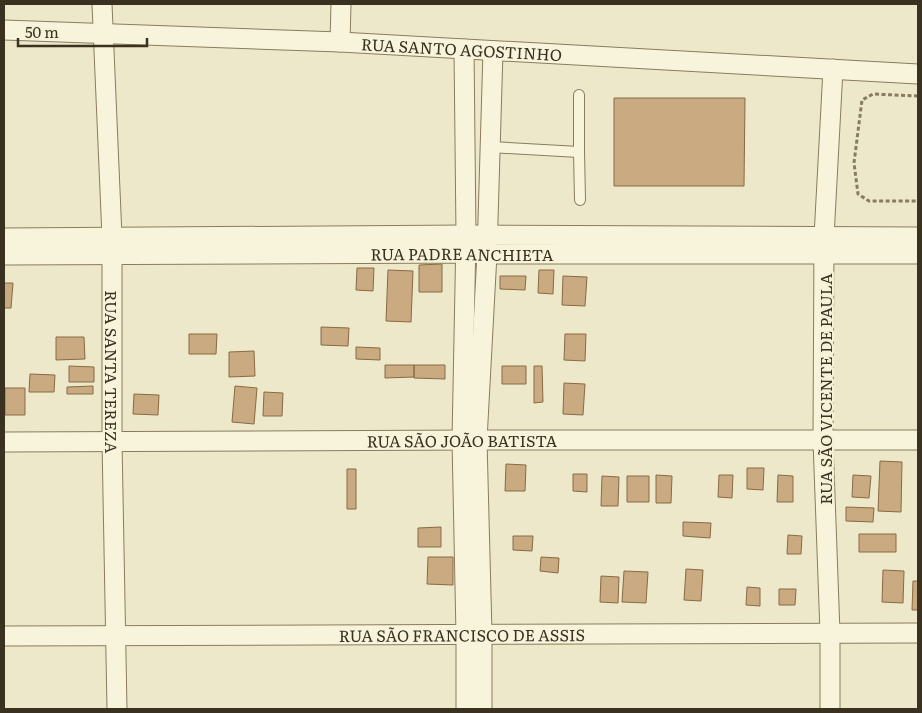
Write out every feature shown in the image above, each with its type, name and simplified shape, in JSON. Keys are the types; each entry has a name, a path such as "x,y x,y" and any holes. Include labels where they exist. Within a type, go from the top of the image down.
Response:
{"street":[{"name":"RUA SANTA TEREZA","path":"102,4 112,246 112,441 117,709"},
{"path":"340,42 341,4"},
{"name":"RUA SANTO AGOSTINHO","path":"4,30 340,42 918,74"},
{"path":"464,49 474,634 482,709"},
{"path":"470,440 487,244 493,50"},
{"name":"RUA SÃO VICENTE DE PAULA","path":"830,709 830,633 823,440 824,245 833,69"},
{"path":"465,130 490,139"},
{"name":"RUA PADRE ANCHIETA","path":"4,255 112,246 466,244 824,245 918,237"},
{"name":"RUA PADRE ANCHIETA","path":"4,238 112,246"},
{"name":"RUA PADRE ANCHIETA","path":"824,245 918,254"},
{"name":"RUA SÃO JOÃO BATISTA","path":"4,442 918,440"},
{"name":"RUA SÃO FRANCISCO DE ASSIS","path":"4,636 918,633"},
{"path":"466,709 474,634"}],"lane":[{"path":"579,95 580,200"},
{"path":"490,139 579,152"}],"path":[{"path":"918,96 873,94 862,100 854,163 858,194 869,201 918,202"}],"building":[{"path":"614,98 745,98 744,186 614,186"},
{"path":"442,264 442,292 419,292 419,265"},
{"path":"357,268 374,268 373,291 356,290"},
{"path":"388,270 413,271 411,322 386,321"},
{"path":"539,270 554,270 553,294 538,293"},
{"path":"500,276 526,276 525,290 500,289"},
{"path":"563,276 587,277 585,306 562,305"},
{"path":"4,283 13,283 11,308 4,308"},
{"path":"321,327 349,328 348,346 321,345"},
{"path":"189,334 217,334 216,354 189,354"},
{"path":"565,334 586,334 585,361 564,360"},
{"path":"56,337 84,337 85,359 56,360"},
{"path":"356,347 380,348 380,360 356,359"},
{"path":"254,351 255,376 229,377 229,352"},
{"path":"385,365 414,365 414,377 385,378"},
{"path":"414,365 445,365 445,379 414,378"},
{"path":"69,366 94,367 94,382 69,382"},
{"path":"502,366 526,366 526,384 502,384"},
{"path":"534,366 542,366 543,402 534,403"},
{"path":"30,374 55,375 54,392 29,392"},
{"path":"564,383 585,384 583,415 563,414"},
{"path":"93,386 93,394 67,394 67,387"},
{"path":"235,386 257,388 254,424 232,422"},
{"path":"5,388 25,388 25,415 5,415"},
{"path":"264,392 283,393 282,416 263,416"},
{"path":"134,394 159,395 158,415 133,414"},
{"path":"880,461 902,462 901,512 878,511"},
{"path":"506,464 526,465 525,491 505,491"},
{"path":"747,468 764,468 763,490 747,489"},
{"path":"347,469 356,469 356,509 347,509"},
{"path":"573,474 587,474 587,492 573,491"},
{"path":"656,475 672,476 671,503 656,503"},
{"path":"719,475 733,475 732,498 718,497"},
{"path":"778,475 793,476 793,502 777,502"},
{"path":"853,475 871,476 869,498 852,497"},
{"path":"602,476 619,477 618,506 601,506"},
{"path":"627,476 649,476 649,502 627,502"},
{"path":"846,507 874,508 873,522 846,521"},
{"path":"683,522 711,523 710,538 683,536"},
{"path":"441,527 441,547 418,547 418,528"},
{"path":"859,534 896,534 896,552 859,552"},
{"path":"788,535 802,536 801,554 787,554"},
{"path":"513,536 533,536 532,551 513,550"},
{"path":"428,557 453,557 453,585 427,584"},
{"path":"541,557 559,558 558,573 540,571"},
{"path":"686,569 703,570 701,601 684,600"},
{"path":"883,570 904,571 903,603 882,602"},
{"path":"624,571 648,572 646,603 622,602"},
{"path":"601,576 619,577 618,603 600,602"},
{"path":"913,581 918,581 918,610 912,610"},
{"path":"747,587 760,588 760,606 746,605"},
{"path":"779,589 796,589 795,605 779,605"}]}
